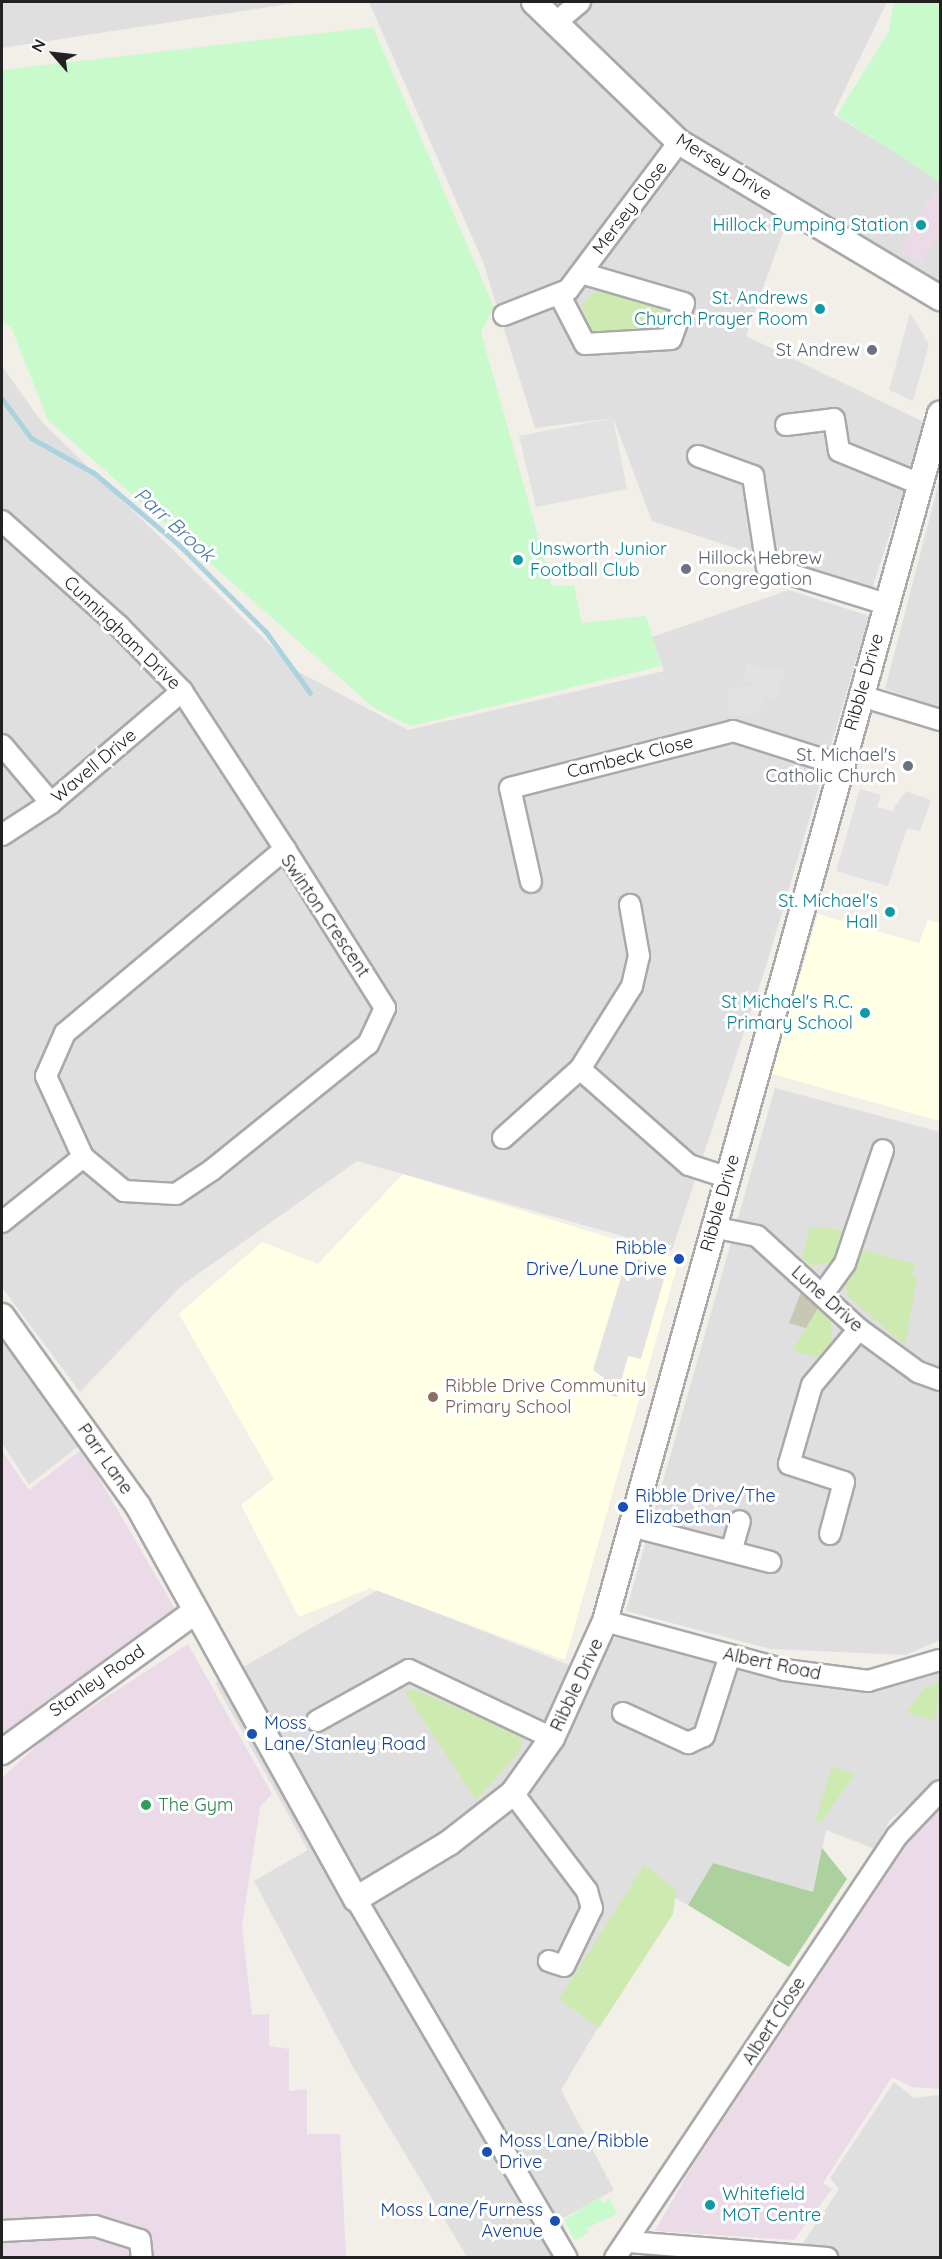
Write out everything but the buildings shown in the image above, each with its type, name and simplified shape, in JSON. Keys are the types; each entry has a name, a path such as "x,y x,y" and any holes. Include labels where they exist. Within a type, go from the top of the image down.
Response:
{"street":[{"name":"Mersey Drive","path":"534,2 554,24 679,142 940,298"},
{"path":"554,24 580,2"},
{"name":"Mersey Close","path":"504,315 559,294 581,273 679,142"},
{"name":"Mersey Close","path":"559,294 585,344 671,339 684,303 581,273"},
{"name":"Ribble Drive","path":"357,1899 449,1843 513,1793 552,1738 605,1622 840,765 940,414"},
{"path":"786,425 834,419 839,451 920,484"},
{"path":"698,456 753,476 767,567 886,604"},
{"name":"Cunningham Drive","path":"2,521 119,626 182,691 285,849"},
{"name":"Wavell Drive","path":"2,835 51,802 182,691"},
{"path":"861,696 940,720"},
{"name":"Cambeck Close","path":"531,882 510,788 733,731 840,765"},
{"path":"2,745 51,802"},
{"name":"Swinton Crescent","path":"285,849 385,1008 368,1044 176,1194 124,1191 83,1157 46,1076 65,1033 285,849"},
{"path":"503,1138 580,1069 632,987 639,956 630,905"},
{"path":"580,1069 689,1165 726,1177"},
{"path":"822,1295 845,1263 883,1150"},
{"path":"2,1222 83,1157"},
{"name":"Lune Drive","path":"712,1227 757,1236 860,1329 918,1372 940,1380"},
{"path":"830,1534 844,1482 789,1464 812,1386 860,1329"},
{"name":"Parr Lane","path":"6,1330 138,1506 195,1612 357,1899"},
{"path":"730,1552 740,1521"},
{"path":"631,1527 770,1562"},
{"name":"Stanley Road","path":"2,1752 195,1612"},
{"name":"Albert Road","path":"605,1622 785,1670 868,1681 940,1660"},
{"path":"623,1713 688,1743 704,1736 730,1655"},
{"path":"317,1721 409,1670 552,1738"},
{"name":"Albert Close","path":"615,2258 629,2242 897,1836 940,1791"},
{"path":"513,1793 587,1891 592,1908 588,1927 564,1966 549,1961"},
{"path":"357,1899 567,2258"},
{"path":"2,2231 95,2226 140,2240 142,2258"},
{"path":"629,2242 827,2258"}],"shaded area":[{"path":"2,2 302,2 2,48"},
{"path":"369,2 887,2 833,114 940,180 940,282 795,198 746,336 926,423 871,592 652,521 613,418 535,428 483,262"},
{"path":"940,187 940,232 921,263 902,252 922,208"},
{"path":"910,313 929,344 913,401 889,390"},
{"path":"2,366 41,421 297,671 408,730 664,671 652,637 789,590 869,616 768,960 672,1250 357,1161 181,1286 80,1392 2,1287"},
{"path":"613,418 627,489 536,507 519,436"},
{"path":"940,478 940,708 885,689"},
{"path":"747,664 785,671 776,699 765,697 759,713 728,716 728,690 754,684 744,680"},
{"path":"860,789 881,795 877,807 892,811 906,791 931,800 920,831 907,828 888,886 836,871"},
{"path":"818,914 919,943 928,920 940,923 940,1121 772,1074"},
{"path":"775,1088 940,1132 940,1640 906,1655 771,1649 626,1611"},
{"name":"Ribble Drive Community Primary School","path":"403,1174 679,1259 565,1660 370,1588 299,1617 241,1505 274,1479 179,1314 262,1242 318,1264"},
{"path":"638,1259 655,1264 652,1276 664,1279 641,1359 628,1356 617,1397 601,1393 604,1378 593,1370 622,1274 633,1277"},
{"path":"801,1292 818,1308 809,1329 789,1323"},
{"path":"2,1329 80,1445 29,1485 2,1443"},
{"path":"82,1449 177,1612 2,1743 2,1451 29,1490"},
{"path":"378,1590 592,1674 608,1642 621,1635 899,1682 940,1670 940,1782 890,1820 875,1849 826,1830 813,1892 713,1863 688,1905 675,1898 561,2090 614,2190 562,2219 566,2232 552,2257 467,2257 353,2067 254,1881 308,1850 215,1683"},
{"path":"188,1644 272,1794 260,1807 242,1926 252,2015 269,2014 269,2046 289,2049 289,2091 307,2089 307,2134 340,2134 346,2257 2,2258 2,1778 47,1736"},
{"path":"940,1795 940,2089 912,2087 892,2077 823,2183 832,2189 794,2240 655,2231 688,2173"},
{"path":"894,2082 914,2098 940,2095 940,2257 793,2258 839,2189 830,2178"}],"green space":[{"path":"894,2 940,2 940,182 837,115 889,31"},
{"path":"373,27 494,307 481,332 552,586 574,586 582,623 646,616 661,666 411,726 374,708 48,420 11,327 2,320 2,70"},
{"path":"607,291 671,308 666,333 592,338 582,305 593,293"},
{"path":"810,1227 843,1230 833,1262 812,1266 802,1257"},
{"path":"856,1248 915,1264 912,1275 917,1277 905,1346 847,1295 845,1280"},
{"path":"818,1308 831,1319 832,1341 818,1357 792,1351"},
{"path":"940,1682 935,1721 906,1712 924,1688"},
{"path":"413,1689 522,1736 520,1751 476,1800 405,1692"},
{"path":"832,1767 855,1774 821,1822 815,1821"},
{"path":"822,1848 847,1879 789,1967 688,1905 713,1863 813,1892"},
{"path":"644,1865 676,1890 673,1914 599,2028 559,1999"},
{"path":"599,2198 604,2203 610,2199 617,2214 585,2229 589,2232 575,2241 564,2220"}],"waterway":[{"name":"Parr Brook","path":"2,399 31,438 94,473 180,546 266,632 310,693"}],"place":[{"name":"Hillock Pumping Station","path":"921,225"},
{"name":"St. Andrews Church Prayer Room","path":"820,309"},
{"name":"St Andrew","path":"872,350"},
{"name":"Unsworth Junior Football Club","path":"518,560"},
{"name":"Hillock Hebrew Congregation","path":"686,569"},
{"name":"St. Michael's Catholic Church","path":"908,766"},
{"name":"St. Michael's Hall","path":"890,912"},
{"name":"St Michael's R.C. Primary School","path":"865,1013"},
{"name":"Ribble Drive/Lune Drive","path":"679,1259"},
{"name":"Ribble Drive Community Primary School","path":"433,1397"},
{"name":"Ribble Drive/The Elizabethan","path":"623,1507"},
{"name":"Moss Lane/Stanley Road","path":"252,1734"},
{"name":"The Gym","path":"146,1805"},
{"name":"Moss Lane/Ribble Drive","path":"487,2152"},
{"name":"Whitefield MOT Centre","path":"710,2205"},
{"name":"Moss Lane/Furness Avenue","path":"555,2221"}]}
